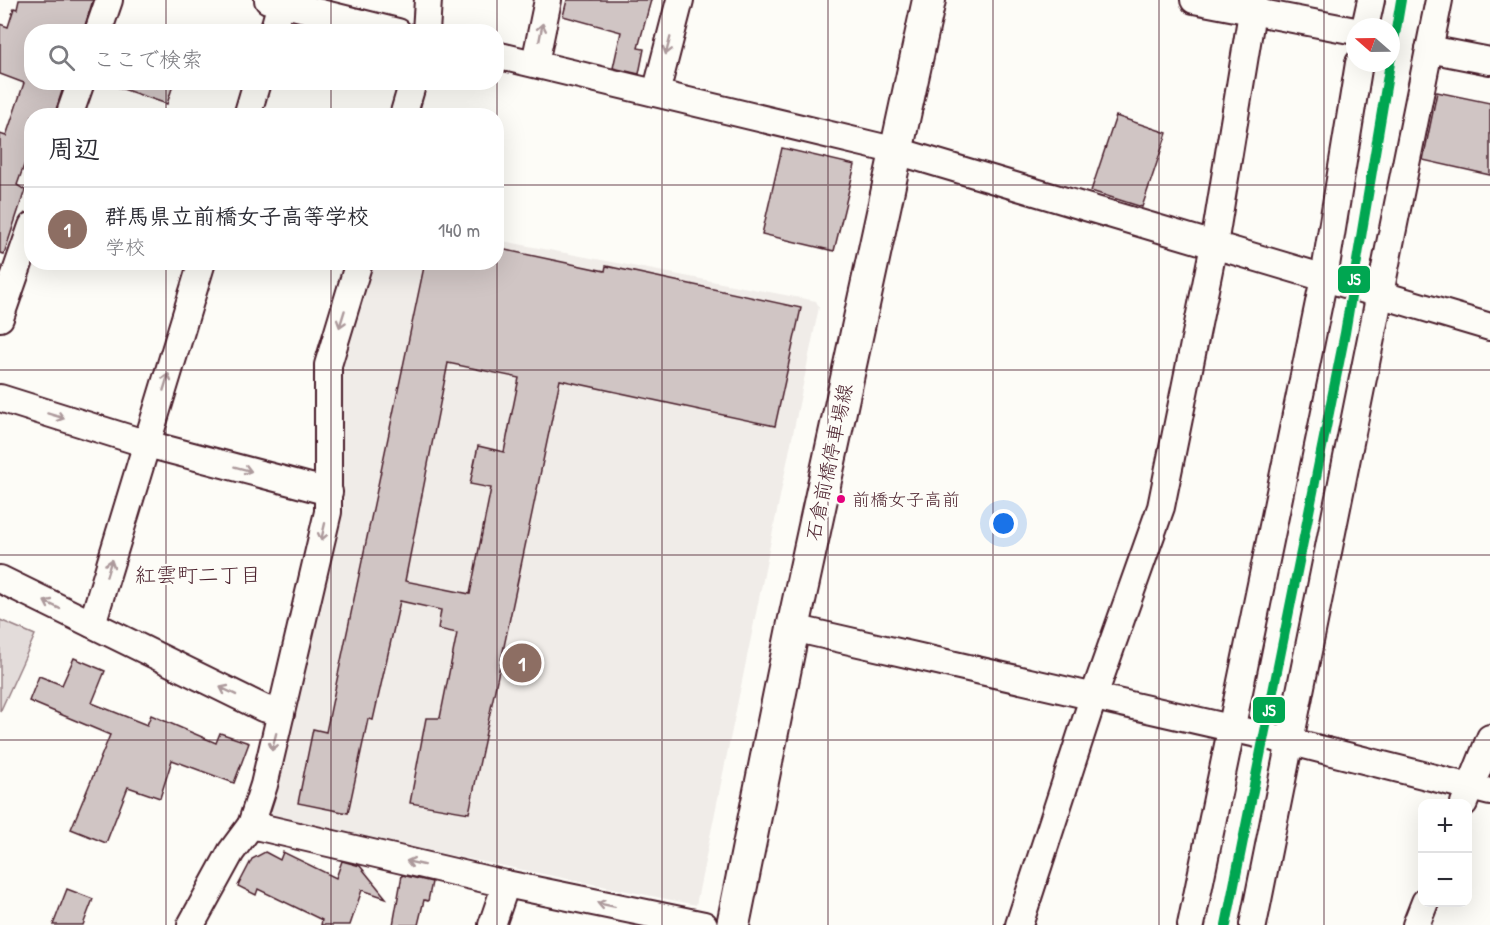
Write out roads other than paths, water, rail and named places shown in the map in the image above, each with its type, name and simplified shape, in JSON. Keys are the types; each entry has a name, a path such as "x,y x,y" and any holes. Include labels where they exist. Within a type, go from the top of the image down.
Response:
{"main road":[{"name":"石倉前橋停車場線","path":"733,925 793,628 929,0"}],"street":[{"path":"101,24 109,0"},
{"path":"426,24 428,0"},
{"path":"535,63 548,0"},
{"path":"656,93 680,0"},
{"path":"1194,0 1252,6 1346,29"},
{"path":"1367,18 1371,0"},
{"path":"1253,925 1292,742 1439,0"},
{"path":"274,24 275,2 365,24"},
{"path":"1019,925 1093,698 1161,507 1214,245 1252,6"},
{"path":"1429,49 1490,61"},
{"path":"504,57 897,151 1490,327"},
{"path":"1191,925 1324,278 1358,72"},
{"path":"72,108 78,90"},
{"path":"249,108 255,90"},
{"path":"405,108 410,90"},
{"path":"0,318 24,249"},
{"path":"92,624 200,270"},
{"path":"191,925 231,852 251,825 264,785 328,512 328,365 357,270"},
{"path":"0,398 147,444 329,492"},
{"path":"0,579 263,708 281,713"},
{"path":"793,628 1292,742 1475,795 1490,738"},
{"path":"251,825 506,884 704,925"},
{"path":"492,925 506,884"},
{"path":"1416,925 1423,907"}],"place":[{"name":"前橋女子高前","path":"841,499"},
{"name":"群馬県立前橋女子高等学校","path":"522,663"}],"district":[{"name":"紅雲町二丁目","path":"198,575"}]}
